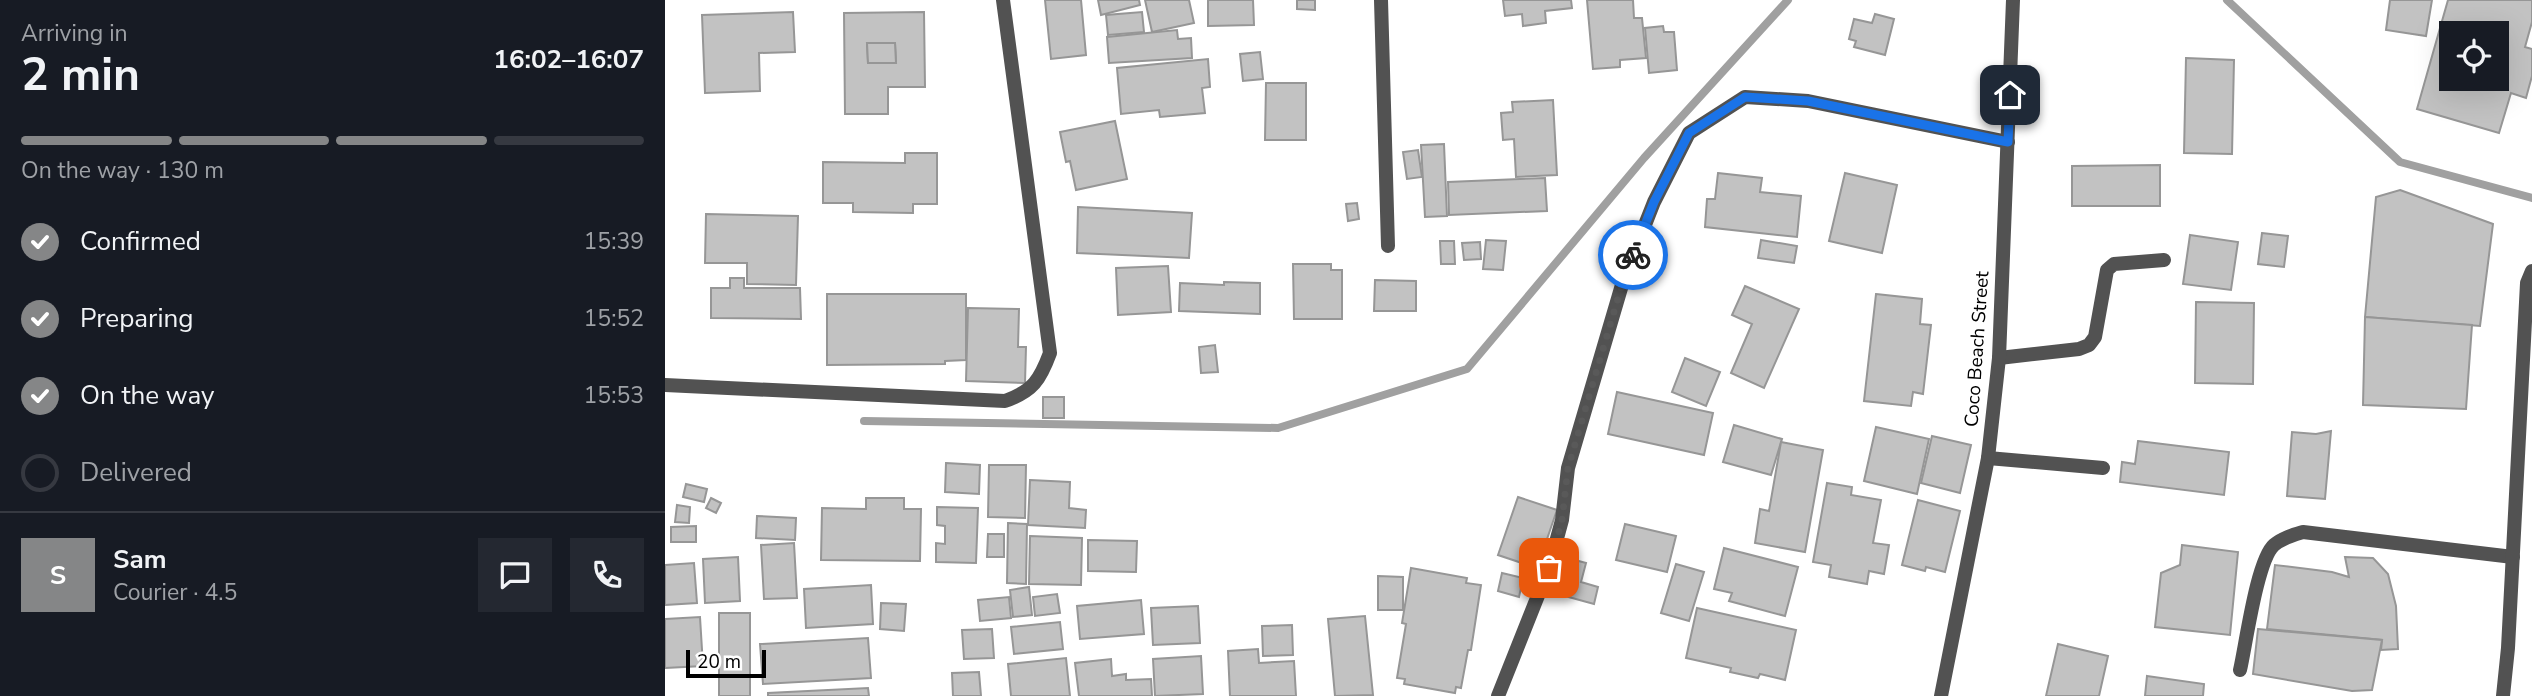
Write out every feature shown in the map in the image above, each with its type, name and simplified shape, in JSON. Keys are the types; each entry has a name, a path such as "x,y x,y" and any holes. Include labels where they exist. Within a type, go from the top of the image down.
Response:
{"street":[{"path":"665,385 1005,401 1023,394 1042,377 1050,353 1003,0"},
{"path":"1381,0 1388,246"},
{"name":"Coco Beach Street","path":"1941,696 1988,457 1999,358 2013,0"},
{"path":"1498,696 1549,568 1562,520 1568,468 1624,278 1654,202 1689,133 1745,97 1808,101 2008,142"},
{"path":"1999,358 2079,349 2089,345 2095,337 2107,270 2113,264 2164,260"},
{"path":"2503,696 2508,648 2527,283 2532,271"},
{"path":"1988,457 2103,468"},
{"path":"2240,670 2262,565 2271,547 2285,537 2303,532 2513,557"}],"building":[{"path":"1045,0 1081,0 1086,55 1051,59"},
{"path":"1098,0 1139,0 1140,5 1101,15"},
{"path":"1145,0 1189,0 1194,23 1152,32"},
{"path":"1208,0 1253,0 1254,25 1208,26"},
{"path":"1297,0 1315,0 1315,10 1297,9"},
{"path":"1503,0 1571,0 1572,8 1545,11 1546,23 1523,26 1522,14 1505,16"},
{"path":"1587,0 1633,0 1634,18 1642,18 1646,58 1620,60 1620,67 1593,69"},
{"path":"2390,0 2432,0 2426,36 2386,30"},
{"path":"2448,0 2532,0 2532,22 2525,47 2532,49 2532,76 2526,98 2511,93 2499,133 2417,109 2439,32 2439,91 2509,91 2509,21 2442,21"},
{"path":"793,12 795,52 759,53 760,91 705,93 702,15"},
{"path":"924,12 925,87 888,87 888,114 845,114 844,13","holes":["867,43 895,43 896,63 868,63"]},
{"path":"1142,12 1144,32 1108,35 1106,15"},
{"path":"1875,14 1894,19 1885,55 1854,47 1856,41 1849,39 1854,19 1872,23"},
{"path":"1663,26 1664,32 1674,32 1677,70 1649,73 1645,28"},
{"path":"1177,30 1178,39 1191,38 1192,58 1109,63 1107,37"},
{"path":"867,43 895,43 896,63 868,63"},
{"path":"1260,52 1263,79 1243,81 1240,54"},
{"path":"2186,58 2234,60 2232,154 2184,153"},
{"path":"1208,59 1210,87 1202,88 1205,113 1160,117 1159,110 1121,114 1117,68"},
{"path":"1266,83 1306,83 1306,140 1265,140"},
{"path":"1553,100 1557,175 1516,177 1514,139 1503,140 1501,113 1513,112 1512,102"},
{"path":"1115,121 1127,179 1076,190 1070,161 1066,162 1060,132"},
{"path":"1444,144 1447,216 1425,217 1421,145"},
{"path":"1418,150 1422,177 1407,179 1403,152"},
{"path":"905,153 937,153 937,204 913,204 913,213 853,212 853,203 823,203 823,162 905,163"},
{"path":"2160,165 2160,206 2072,206 2072,166"},
{"path":"1718,173 1762,178 1760,192 1801,196 1797,237 1705,227 1707,199 1715,199"},
{"path":"1845,173 1897,185 1882,253 1829,241"},
{"path":"1545,178 1547,211 1449,215 1448,182"},
{"path":"2400,190 2493,224 2480,326 2365,317 2376,197"},
{"path":"1357,203 1359,219 1348,221 1346,204"},
{"path":"1078,207 1192,213 1189,258 1077,253"},
{"path":"706,214 798,216 796,285 747,284 747,263 705,263"},
{"path":"2262,233 2288,236 2284,267 2258,264"},
{"path":"2190,235 2238,242 2231,290 2183,284"},
{"path":"1486,240 1506,241 1503,270 1483,269"},
{"path":"1761,240 1797,246 1794,263 1758,258"},
{"path":"1440,241 1454,241 1455,264 1441,264"},
{"path":"1480,242 1481,259 1464,260 1462,243"},
{"path":"1293,264 1331,264 1331,270 1342,270 1342,319 1294,319"},
{"path":"1168,266 1171,312 1118,315 1116,268"},
{"path":"730,278 744,278 744,288 800,288 801,319 711,318 711,288 730,288"},
{"path":"1375,280 1416,281 1416,311 1374,311"},
{"path":"1224,282 1260,283 1260,314 1179,311 1180,283 1224,285"},
{"path":"1745,286 1799,309 1764,388 1731,373 1752,324 1732,315"},
{"path":"827,294 966,294 966,360 945,361 945,364 827,365"},
{"path":"1876,294 1922,299 1920,324 1931,325 1923,394 1913,392 1911,406 1864,401"},
{"path":"2196,302 2254,303 2253,384 2195,383"},
{"path":"968,308 1019,309 1018,347 1026,347 1025,383 966,381"},
{"path":"2365,317 2472,325 2466,409 2363,405"},
{"path":"1215,345 1218,372 1201,373 1199,347"},
{"path":"1685,358 1720,372 1706,406 1672,392"},
{"path":"1617,392 1713,413 1704,455 1608,434"},
{"path":"1043,397 1064,397 1064,418 1043,418"},
{"path":"1734,425 1782,439 1771,475 1723,462"},
{"path":"1876,427 1929,439 1917,494 1864,481"},
{"path":"2331,431 2325,499 2287,496 2292,432 2316,434"},
{"path":"1932,436 1971,445 1960,493 1921,483"},
{"path":"2138,441 2229,452 2224,495 2120,482 2122,462 2135,464"},
{"path":"1781,442 1823,450 1805,552 1755,543 1760,509 1769,511"},
{"path":"946,463 980,465 979,494 945,492"},
{"path":"989,465 1026,465 1025,518 988,517"},
{"path":"1030,480 1070,482 1069,508 1086,510 1085,528 1028,525"},
{"path":"1827,483 1852,487 1851,495 1881,500 1873,543 1889,545 1884,574 1869,571 1867,584 1829,577 1831,565 1813,562"},
{"path":"686,484 707,489 704,502 683,497"},
{"path":"1518,497 1557,510 1537,568 1498,555"},
{"path":"711,498 721,503 716,513 706,508"},
{"path":"866,498 904,498 904,509 921,509 920,561 821,560 822,508 866,509"},
{"path":"1918,500 1960,511 1945,572 1926,567 1925,571 1902,565"},
{"path":"677,505 690,507 689,523 675,522"},
{"path":"937,507 978,508 976,563 936,562 936,543 945,544 945,526 937,525"},
{"path":"757,516 796,518 795,540 756,538"},
{"path":"1008,523 1027,524 1026,584 1007,583"},
{"path":"1625,524 1676,536 1667,572 1616,560"},
{"path":"696,526 696,542 671,542 671,527"},
{"path":"988,534 1004,534 1004,557 987,557"},
{"path":"1030,536 1082,538 1081,585 1029,584"},
{"path":"1088,540 1137,541 1136,572 1088,571"},
{"path":"794,543 797,598 764,599 761,545"},
{"path":"2182,545 2238,552 2230,635 2155,627 2161,573 2180,565"},
{"path":"1724,548 1798,567 1785,616 1729,601 1732,593 1714,589"},
{"path":"738,557 740,601 705,603 703,559"},
{"path":"1564,557 1586,563 1581,582 1598,587 1594,604 1554,593"},
{"path":"2345,557 2373,558 2388,574 2396,606 2398,649 2381,650 2382,640 2267,629 2275,565 2332,572 2349,577"},
{"path":"694,563 697,603 665,605 665,565"},
{"path":"1676,564 1704,572 1689,621 1661,613"},
{"path":"1411,568 1467,578 1466,583 1481,585 1471,650 1468,650 1461,688 1456,687 1455,693 1404,684 1405,679 1397,678 1406,624 1402,623"},
{"path":"1502,573 1523,578 1519,597 1498,591"},
{"path":"1378,576 1403,577 1403,610 1378,610"},
{"path":"871,585 873,624 806,628 804,589"},
{"path":"1029,587 1032,615 1013,617 1010,590"},
{"path":"1057,594 1060,613 1035,616 1033,597"},
{"path":"1009,597 1011,618 980,621 978,600"},
{"path":"1141,600 1144,634 1080,639 1077,606"},
{"path":"881,603 906,604 904,631 880,629"},
{"path":"1198,606 1200,643 1153,645 1151,608"},
{"path":"1697,608 1796,630 1785,680 1760,674 1758,678 1730,672 1731,668 1686,658"},
{"path":"719,613 750,613 750,696 719,696"},
{"path":"1365,616 1373,695 1335,696 1328,619"},
{"path":"700,617 703,666 665,668 665,619"},
{"path":"1060,622 1063,649 1014,654 1011,627"},
{"path":"1292,625 1293,655 1263,656 1262,626"},
{"path":"992,629 994,658 964,659 962,630"},
{"path":"2258,629 2382,640 2372,690 2352,691 2253,674"},
{"path":"868,638 871,678 763,684 760,644"},
{"path":"2058,644 2108,656 2099,696 2046,696"},
{"path":"1258,649 1259,663 1294,661 1296,696 1230,696 1228,651"},
{"path":"1201,656 1203,694 1155,696 1153,659"},
{"path":"1066,658 1070,696 1011,696 1008,664"},
{"path":"1111,659 1112,676 1126,674 1126,680 1151,679 1152,696 1079,696 1075,663"},
{"path":"979,672 981,696 953,696 952,673"},
{"path":"2147,676 2204,684 2203,696 2145,696"},
{"path":"868,688 869,696 768,696 768,693"}],"waterway":[{"path":"864,421 1278,428 1467,369 1644,158 1788,0"},
{"path":"2227,0 2400,162 2532,198"}],"way so far":[{"path":"1549,568 1562,520 1568,468 1633,255"}],"route":[{"path":"1633,255 1654,202 1689,133 1745,97 1808,101 2008,142 2010,95"}]}
